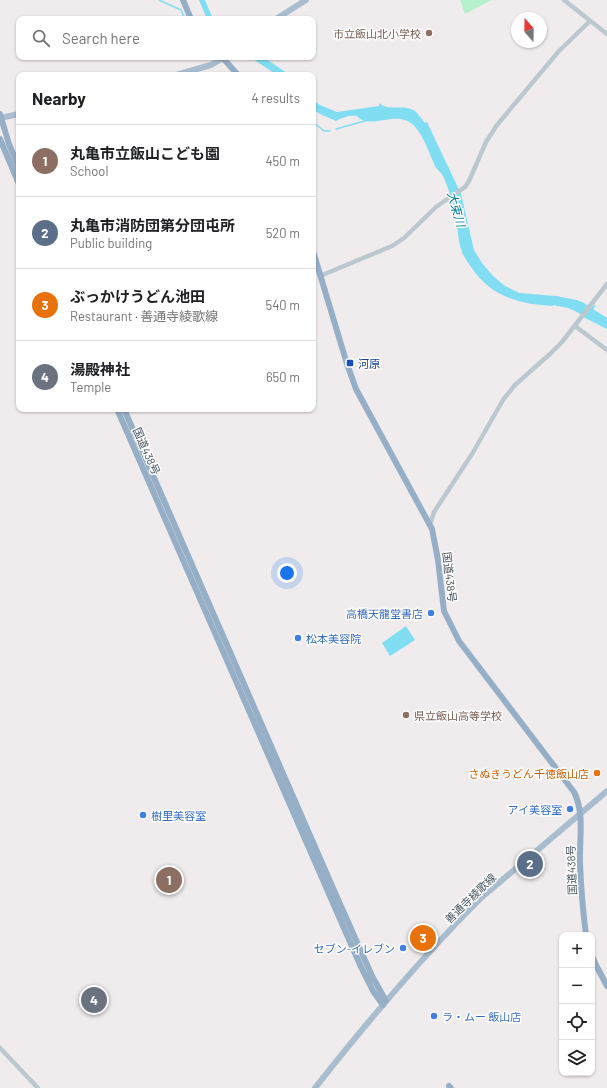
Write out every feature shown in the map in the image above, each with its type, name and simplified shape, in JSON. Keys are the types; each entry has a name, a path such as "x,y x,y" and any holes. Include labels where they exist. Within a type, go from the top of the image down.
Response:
{"highway":[{"path":"183,0 190,16"},
{"path":"226,60 236,72"},
{"path":"0,117 16,160"},
{"path":"0,139 16,177"},
{"name":"国道438号","path":"316,262 356,390 430,525 436,545 444,611 452,628 459,641 574,792 580,803 580,868 586,932"},
{"name":"国道438号","path":"118,412 361,967 373,991 385,1003"},
{"name":"国道438号","path":"125,412 336,895 385,1003"},
{"path":"595,963 607,986"}],"main road":[{"path":"281,16 306,0"},
{"path":"187,72 212,65 219,60"},
{"path":"0,117 16,114"},
{"name":"善通寺綾歌線","path":"315,1088 385,1003 481,898 607,791"}],"street":[{"path":"564,0 607,34"},
{"path":"320,276 392,246 404,238 436,207 465,187 486,142 497,125 559,52 590,21"},
{"path":"430,525 434,512 472,454 503,400 515,385 551,353 575,326 607,284"},
{"path":"575,326 607,350"},
{"path":"0,1048 38,1088"}],"green space":[{"path":"460,0 492,0 465,14"}],"water":[{"path":"199,0 205,0 212,16 206,16"},
{"path":"254,60 268,60 286,72 272,72"},
{"name":"大束川","path":"316,102 337,112 379,106 379,103 386,107 407,108 415,111 425,123 427,122 461,194 474,250 482,263 493,276 505,286 519,293 556,296 577,300 591,308 594,305 596,306 593,309 607,318 607,329 568,308 517,301 507,297 487,285 479,277 462,252 455,210 445,179 435,166 422,137 416,128 409,122 401,119 393,119 369,122 357,116 341,118 336,121 316,112"},
{"path":"406,626 415,640 390,656 382,643"}],"waterway":[{"path":"159,0 181,10 184,16"},
{"path":"336,129 368,120"},
{"path":"316,124 324,131 330,131"}],"place":[{"name":"市立飯山北小学校","path":"429,33"},
{"name":"河原","path":"350,363"},
{"name":"高橋天龍堂書店","path":"431,613"},
{"name":"松本美容院","path":"298,638"},
{"name":"県立飯山高等学校","path":"406,715"},
{"name":"さぬきうどん千徳飯山店","path":"597,773"},
{"name":"アイ美容室","path":"570,809"},
{"name":"樹里美容室","path":"143,815"},
{"name":"丸亀市消防団第分団屯所","path":"530,864"},
{"name":"丸亀市立飯山こども園","path":"169,880"},
{"name":"ぶっかけうどん池田","path":"423,938"},
{"name":"セブン-イレブン","path":"403,948"},
{"name":"湯殿神社","path":"94,1000"},
{"name":"ラ・ムー 飯山店","path":"434,1016"}]}
